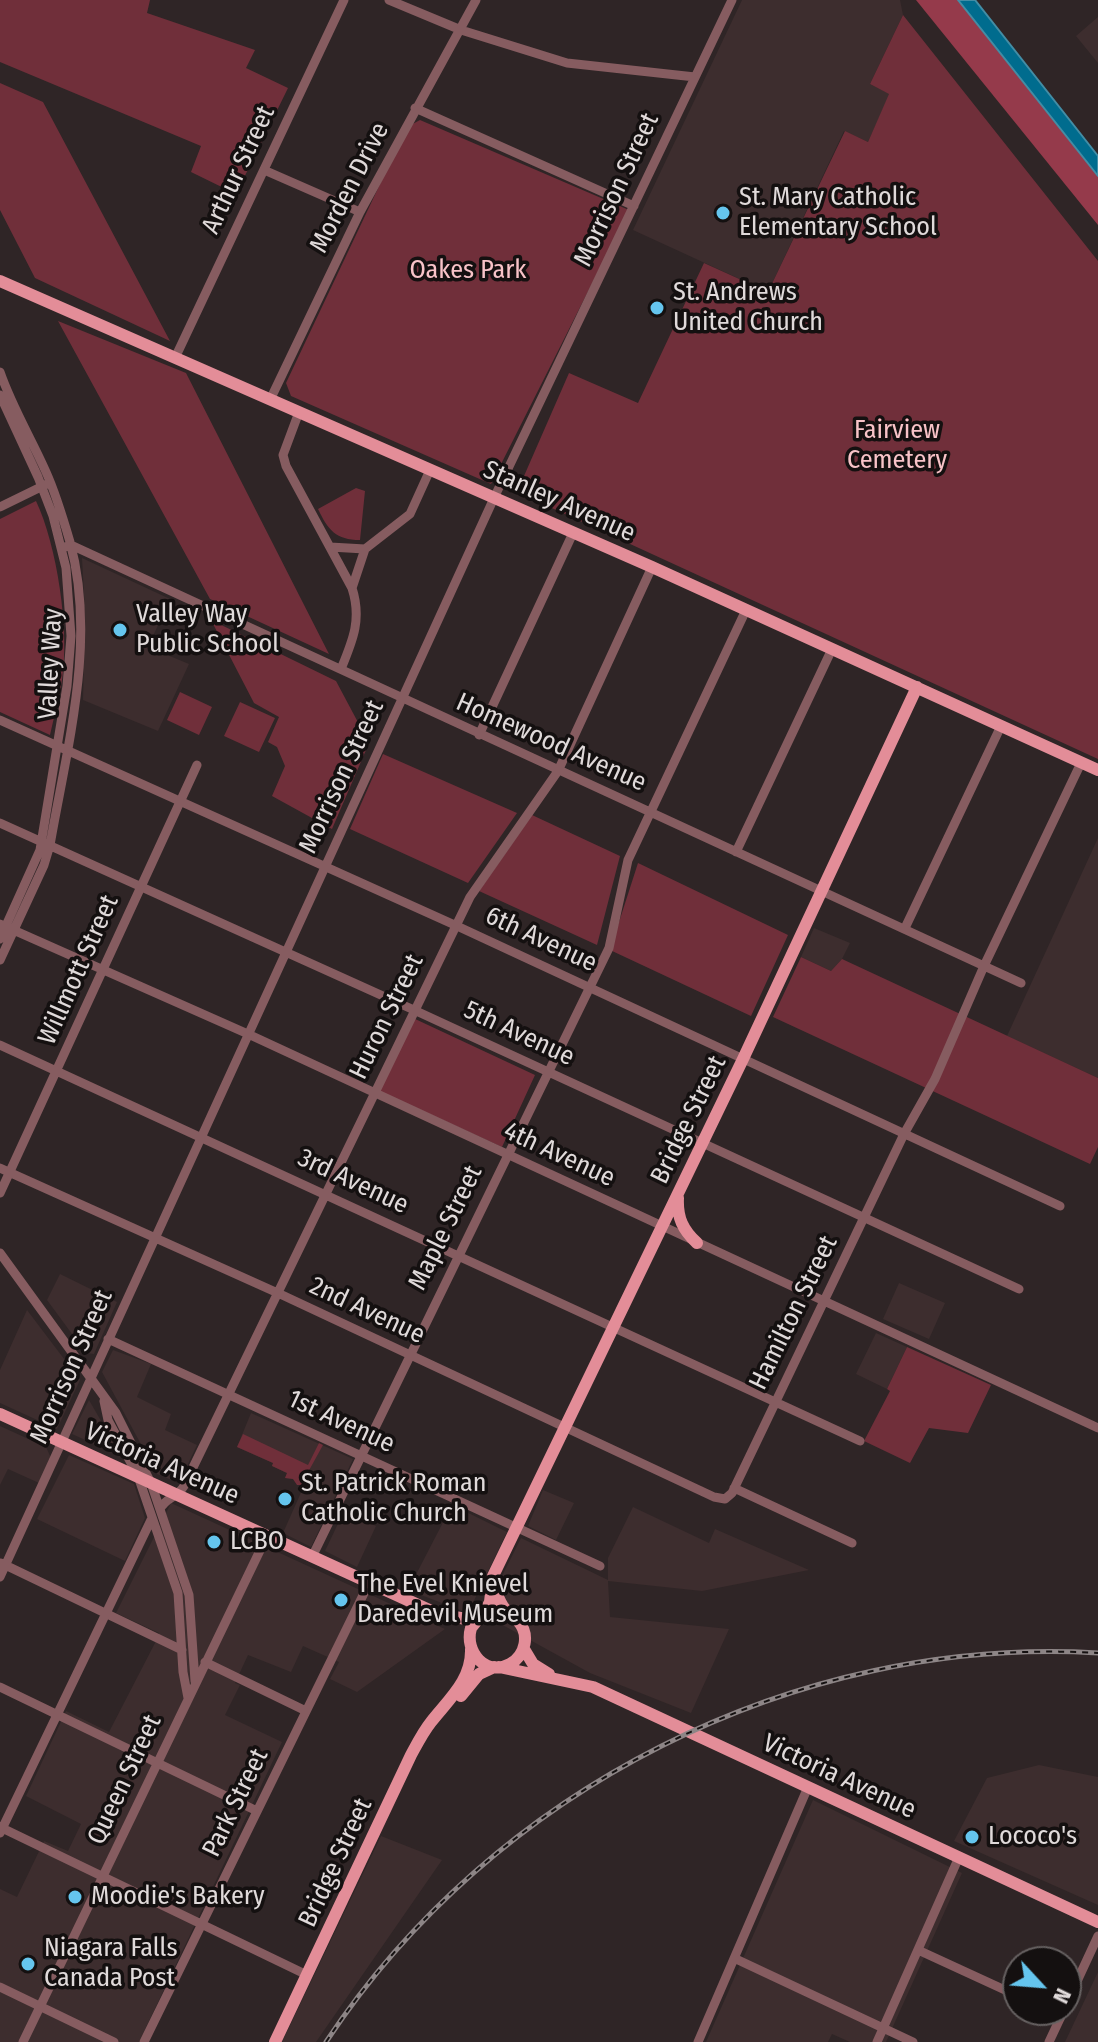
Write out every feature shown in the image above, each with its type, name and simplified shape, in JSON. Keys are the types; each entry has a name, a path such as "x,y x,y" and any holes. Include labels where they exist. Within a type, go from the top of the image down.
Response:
{"main road":[{"name":"Stanley Avenue","path":"0,281 652,567 1098,770"},
{"name":"Bridge Street","path":"482,1616 490,1602 491,1582 823,891 917,687"},
{"path":"679,1191 680,1220 685,1232 697,1243"},
{"name":"Victoria Avenue","path":"0,1414 438,1614 461,1629 470,1645"},
{"path":"498,1570 497,1594 507,1613"},
{"path":"496,1611 507,1613 521,1623 525,1632 524,1649 514,1662 497,1667 480,1661 470,1645 471,1628 482,1616 496,1611"},
{"name":"Victoria Avenue","path":"438,1614 466,1619 482,1616"},
{"name":"Bridge Street","path":"275,2042 411,1755 422,1734 464,1681 469,1667 470,1645"},
{"name":"Victoria Avenue","path":"524,1649 533,1664 558,1679"},
{"name":"Bridge Street","path":"445,1707 458,1698 479,1674 497,1667"},
{"name":"Victoria Avenue","path":"497,1667 593,1687 1098,1922"}],"street":[{"name":"Arthur Street","path":"175,358 344,0"},
{"path":"389,0 461,30 567,63 695,77"},
{"name":"Morden Drive","path":"270,400 360,212 476,0"},
{"name":"Morrison Street","path":"0,1577 2,1564 62,1443 494,498 732,0"},
{"path":"415,108 634,206"},
{"path":"264,170 360,212"},
{"name":"Valley Way","path":"0,372 46,484 67,546 80,636 76,692 63,748 44,865 0,939"},
{"name":"Valley Way","path":"0,395 46,484"},
{"path":"299,412 283,455 286,466 352,588 358,618 356,632 341,669"},
{"path":"352,588 365,549 410,514 430,470"},
{"path":"0,507 46,484"},
{"path":"479,735 573,533"},
{"name":"Homewood Avenue","path":"67,546 1021,983"},
{"path":"330,547 365,549"},
{"name":"Huron Street","path":"179,1495 280,1294 470,897 558,771 652,567"},
{"name":"Maple Street","path":"312,1557 546,1071 609,948 628,860 746,610"},
{"path":"736,852 832,649"},
{"name":"6th Avenue","path":"0,720 457,926 1060,1206"},
{"path":"905,928 1001,726"},
{"path":"984,966 1081,763"},
{"name":"Willmott Street","path":"0,1193 4,1170 57,1071 197,765"},
{"name":"5th Avenue","path":"0,823 142,885 1019,1289"},
{"name":"Valley Way","path":"0,960 6,927"},
{"name":"4th Avenue","path":"6,927 248,1034 1098,1428"},
{"name":"Hamilton Street","path":"734,1488 904,1134 935,1079 984,966"},
{"name":"3rd Avenue","path":"0,1045 860,1441"},
{"name":"2nd Avenue","path":"4,1170 280,1294 714,1497 725,1499 734,1488"},
{"path":"0,1253 116,1413 151,1483 189,1595 195,1684"},
{"name":"1st Avenue","path":"108,1339 600,1566"},
{"path":"104,1400 108,1420 138,1476 178,1593 188,1698"},
{"path":"734,1488 852,1543"},
{"path":"160,1509 166,1501 179,1495"},
{"path":"151,1520 1,1830 307,1975"},
{"name":"Queen Street","path":"23,2042 267,1536"},
{"path":"2,1564 182,1650"},
{"name":"Park Street","path":"144,2042 369,1583"},
{"path":"205,1662 306,1711"},
{"path":"0,1687 257,1811"},
{"path":"698,2042 808,1787"},
{"path":"877,2042 959,1857"},
{"path":"1082,1970 1098,1936"},
{"path":"918,1950 1002,1989"},
{"path":"736,1959 913,2042"},
{"path":"0,1987 114,2042"}],"shaded area":[{"path":"742,0 900,0 903,15 870,84 890,94 868,142 844,131 768,292 633,230"},
{"path":"916,0 962,0 1098,172 1098,225"},
{"path":"1098,17 1098,63 1076,36"},
{"name":"Valley Way Public School","path":"82,558 170,599 148,647 189,664 158,731 83,700 85,613"},
{"path":"1098,838 1098,1078 1007,1036"},
{"path":"814,928 850,943 831,971 801,957"},
{"path":"60,1274 117,1302 94,1354 86,1353 47,1300"},
{"path":"899,1283 945,1303 929,1339 883,1319"},
{"path":"27,1310 80,1380 57,1429 0,1403 0,1370"},
{"path":"876,1333 907,1347 887,1389 856,1374"},
{"path":"113,1350 151,1364 137,1397 171,1414 165,1430 197,1445 179,1483 157,1474 102,1372"},
{"path":"89,1400 116,1447 114,1453 72,1434"},
{"path":"251,1413 353,1459 311,1547 283,1533 303,1488 293,1479 285,1478 287,1473 272,1466 273,1463 237,1447"},
{"path":"0,1426 46,1447 51,1458 39,1483 8,1469 0,1485"},
{"path":"69,1455 134,1484 145,1518 125,1561 37,1519"},
{"path":"543,1490 574,1503 556,1540 528,1526"},
{"path":"171,1503 445,1629 357,1692 330,1679 339,1662 303,1646 291,1672 248,1655 235,1683 240,1685 225,1715 282,1742 139,2042 0,2042 0,1889 17,1897 44,1841 68,1851 81,1824 26,1796 66,1711 109,1732 155,1643 159,1633 116,1613"},
{"path":"452,1505 507,1532 468,1613 408,1590"},
{"path":"633,1507 709,1543 715,1529 809,1570 702,1591 608,1581 610,1617 729,1629 691,1713 590,1673 499,1623 498,1584 521,1538 608,1580 608,1558"},
{"path":"344,1511 376,1526 357,1567 325,1551"},
{"path":"1039,1765 1098,1777 1098,1905 954,1841 987,1778"},
{"path":"813,1800 962,1873 886,2042 850,2042 832,2034 828,2042 706,2042"},
{"path":"381,1836 442,1860 316,2042 282,2042"},
{"path":"1098,1972 1098,2042 1065,2042 1073,2026 1082,2026 1082,2006"}],"green space":[{"path":"0,0 150,0 147,13 255,50 246,68 288,88 236,194 191,172 201,146 0,62"},
{"name":"Fairview Cemetery","path":"903,15 1098,261 1098,759 517,492 569,373 638,403 704,263 768,292 845,131 868,142 889,94 870,84"},
{"path":"0,83 43,102 170,341 35,278 0,210"},
{"name":"Oakes Park","path":"420,120 629,210 491,484 291,396 286,383 407,127"},
{"path":"58,321 186,373 329,654 210,599"},
{"path":"356,488 365,491 360,540 339,536 325,523 318,509"},
{"path":"36,501 56,564 63,613 62,680 50,735 0,712 0,519"},
{"path":"211,620 336,681 369,743 332,829 272,796 285,766 277,747 268,742 279,717 254,703"},
{"path":"180,692 212,707 199,735 167,720"},
{"path":"240,702 275,718 259,752 224,736"},
{"path":"383,754 517,813 468,883 350,829"},
{"path":"532,815 620,856 597,945 479,891"},
{"path":"638,863 788,935 751,1016 610,950"},
{"path":"801,957 831,971 842,959 1098,1078 1098,1147 1090,1164 773,1017"},
{"path":"413,1018 535,1075 502,1147 379,1091"},
{"path":"907,1347 991,1385 968,1433 929,1428 910,1463 864,1441 890,1391 887,1389"},
{"path":"243,1434 308,1465 319,1443 323,1445 307,1474 305,1485 297,1485 293,1479 285,1478 287,1473 272,1466 273,1463 237,1447"}],"water":[{"path":"958,0 975,0 1098,156 1098,176"}],"railway":[{"path":"326,2042 394,1952 474,1872 564,1803 661,1746 765,1702 873,1671 985,1654 1098,1653"}],"place":[{"name":"St. Mary Catholic Elementary School","path":"723,213"},
{"name":"St. Andrews United Church","path":"657,308"},
{"name":"Valley Way Public School","path":"120,630"},
{"name":"St. Patrick Roman Catholic Church","path":"285,1499"},
{"name":"LCBO","path":"214,1542"},
{"name":"The Evel Knievel Daredevil Museum","path":"341,1600"},
{"name":"Lococo's","path":"972,1837"},
{"name":"Moodie's Bakery","path":"75,1897"},
{"name":"Niagara Falls Canada Post","path":"28,1964"}]}
